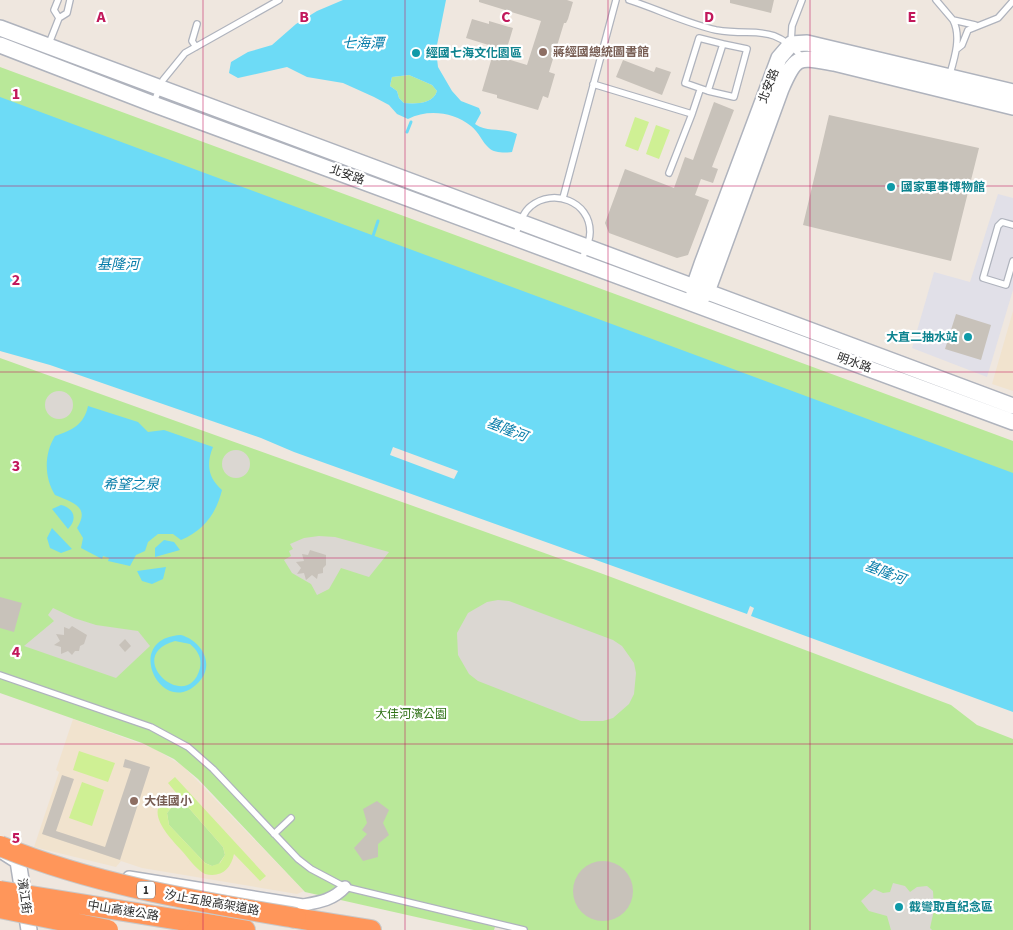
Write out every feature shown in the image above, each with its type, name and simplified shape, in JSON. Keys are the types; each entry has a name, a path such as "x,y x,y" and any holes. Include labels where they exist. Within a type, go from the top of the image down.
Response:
{"highway":[{"name":"汐止五股高架道路","path":"0,846 108,881 181,899 371,930"},
{"path":"0,880 94,930"},
{"name":"中山高速公路","path":"0,891 245,930"},
{"name":"中山高速公路","path":"0,908 108,930"},
{"path":"0,922 86,930"}],"main road":[{"name":"北安路","path":"0,28 520,222 584,254 694,304 790,68 804,58"},
{"path":"791,44 806,43 947,83 1013,107"},
{"name":"北安路","path":"0,44 153,104 515,236 584,254 701,290"},
{"name":"北安路","path":"701,290 780,58 791,44"},
{"path":"804,58 947,83 1013,92"},
{"name":"明水路","path":"701,290 1013,406"},
{"name":"明水路","path":"694,304 1013,422"},
{"name":"濱江街","path":"0,851 18,861"},
{"name":"濱江街","path":"0,864 18,861"},
{"name":"濱江街","path":"18,861 29,930"}],"street":[{"path":"18,861 54,864 303,905 322,902 336,896 345,887"}],"lane":[{"path":"58,0 54,10 59,18"},
{"path":"48,46 59,18 67,13 70,0"},
{"path":"153,104 159,88 185,53 278,0"},
{"path":"563,198 616,0"},
{"path":"629,0 716,30 769,33 791,44 804,58"},
{"path":"791,44 792,26 802,0"},
{"path":"936,0 957,27 957,49 947,83"},
{"path":"957,49 962,45 968,30 998,18 1013,1"},
{"path":"953,20 975,26"},
{"path":"196,47 192,41 197,24"},
{"path":"699,38 722,44 747,49 734,98 700,90 685,83 699,38"},
{"path":"708,91 722,44"},
{"path":"593,84 692,114"},
{"path":"669,173 700,90"},
{"path":"515,236 520,222 529,207 539,200 550,197 563,198 573,202 582,210 588,220 590,231 584,254"},
{"path":"1013,225 1002,222 998,226 983,278 1006,285 1013,262"},
{"path":"0,675 151,727 174,739 213,769 274,834 311,869 345,887 524,930"},
{"path":"274,834 292,818"}],"shaded area":[{"name":"大直二抽水站","path":"998,194 1013,198 1013,290 987,377 912,348 934,272 970,282"},
{"path":"1013,311 1013,391 992,384"},
{"path":"59,391 69,395 73,405 69,415 59,419 49,415 45,405 49,395"},
{"path":"236,450 246,454 250,464 246,474 236,478 226,474 222,464 226,454"},
{"path":"319,536 335,537 389,552 369,577 341,568 329,589 317,595 311,584 292,573 284,560 291,556 289,551 293,549 290,544 304,538"},
{"path":"509,601 613,640 622,646 634,663 636,673 634,694 629,704 613,718 603,721 581,721 478,681 469,674 458,655 457,633 468,613 487,602"},
{"path":"53,608 74,618 96,625 138,631 150,646 116,678 24,646 54,621 48,615"},
{"name":"大佳國小","path":"73,719 155,749 183,766 304,891 297,894 142,868 121,861 116,867 34,847 59,772 56,770"},
{"name":"截彎取直紀念區","path":"893,883 905,886 910,892 917,887 927,886 933,891 934,910 930,928 932,930 891,930 887,916 869,911 861,901 874,889 883,893 890,892"}],"green space":[{"path":"0,67 1013,441 1013,482 0,104"},
{"path":"409,75 432,85 437,91 435,95 428,101 404,103 399,98 397,91 390,86 392,77"},
{"path":"635,117 649,122 638,151 625,146"},
{"path":"656,125 670,130 659,159 646,154"},
{"name":"大佳河濱公園","path":"0,358 603,574 951,705 977,725 1013,739 1013,930 512,930 495,927 494,930 474,930 305,892 198,779 174,759 142,743 0,693"},
{"path":"79,751 115,763 108,782 73,770"},
{"path":"175,777 266,876 260,881 234,854 228,868 216,875 205,874 196,867 159,821 159,805 166,799 178,795 168,783","holes":["179,805 188,807 223,847 225,855 220,863 212,866 205,863 169,825 167,813 171,808"]},
{"path":"82,782 104,790 92,826 69,818"},
{"path":"179,805 188,807 223,847 225,855 218,865 212,866 205,863 169,825 167,813 171,808"}],"water":[{"name":"七海潭","path":"343,0 446,0 436,50 438,67 452,91 461,101 479,108 481,113 475,124 480,127 517,134 512,152 491,150 474,128 464,121 448,115 432,113 408,119 397,114 389,105 343,83 307,77 287,67 238,78 229,73 231,62 248,52 272,45 296,24 317,11","holes":["409,75 432,85 437,91 435,95 428,101 414,103 404,103 399,98 397,91 390,86 392,77"]},
{"name":"基隆河","path":"0,97 1013,473 1013,712 751,616 754,608 750,606 747,614 294,452 261,438 50,365 0,351"},
{"name":"希望之泉","path":"88,406 138,422 148,432 164,430 213,447 209,459 211,476 222,490 216,507 202,526 181,540 173,534 158,534 148,542 145,551 136,555 130,566 108,561 109,558 103,556 102,559 81,548 83,538 77,528 82,515 73,503 55,495 47,473 47,458 55,436 76,426 84,418"},
{"path":"61,505 72,511 73,514 73,521 68,529 52,509"},
{"path":"52,528 72,549 61,553 50,548 47,538"},
{"path":"164,540 174,542 180,550 155,557 155,548"},
{"path":"166,567 163,579 152,584 142,581 137,571"},
{"path":"181,635 195,642 204,654 206,669 203,676 198,683 184,692 172,692 161,685 153,674 151,661 153,649 163,639","holes":["175,641 190,644 199,655 200,668 193,681 183,686 173,685 163,678 156,669 154,658 160,648"]}],"pier":[{"path":"393,447 458,471 454,479 390,455"}],"building":[{"name":"蔣經國總統圖書館","path":"479,0 567,0 573,2 568,19 564,23 549,72 555,74 548,98 543,96 538,110 497,98 497,95 482,91 495,47 466,38 472,19 489,24 489,21 513,28 504,58 527,65 541,21 479,2"},
{"path":"730,0 774,0 771,13 730,3"},
{"path":"623,60 654,72 656,67 671,72 662,95 616,77"},
{"path":"714,102 734,110 712,167 718,169 713,183 701,179 695,195 709,200 688,255 677,258 609,233 605,223 625,169 674,188 685,157 693,160"},
{"name":"國家軍事博物館","path":"829,115 979,148 951,261 803,225"},
{"name":"大直二抽水站","path":"956,314 991,325 981,360 945,349"},
{"path":"310,550 326,555 326,565 323,568 323,573 318,574 317,579 312,575 306,580 304,573 297,574 301,568 296,562 304,561 302,554 308,555"},
{"path":"0,597 22,603 14,632 0,628"},
{"path":"72,626 87,635 84,644 80,646 79,651 75,651 72,655 68,651 61,654 61,647 54,645 60,641 56,634 64,635 64,627 69,629"},
{"path":"125,639 131,646 125,652 119,645"},
{"path":"125,759 150,767 120,860 42,834 62,775 74,779 56,831 105,847 131,769 123,767"},
{"path":"377,801 389,810 383,823 389,835 378,844 378,857 363,861 354,848 367,834 362,830 367,823 363,809"},
{"path":"603,861 620,866 628,874 633,891 628,908 620,916 603,921 586,916 578,908 573,891 578,874 586,866"}],"waterway":[{"path":"407,132 411,122"},
{"path":"373,236 378,221"}],"place":[{"name":"蔣經國總統圖書館","path":"543,52"},
{"name":"經國七海文化園區","path":"416,53"},
{"name":"國家軍事博物館","path":"891,187"},
{"name":"大直二抽水站","path":"968,337"},
{"name":"大佳國小","path":"134,801"},
{"name":"截彎取直紀念區","path":"899,907"}]}
